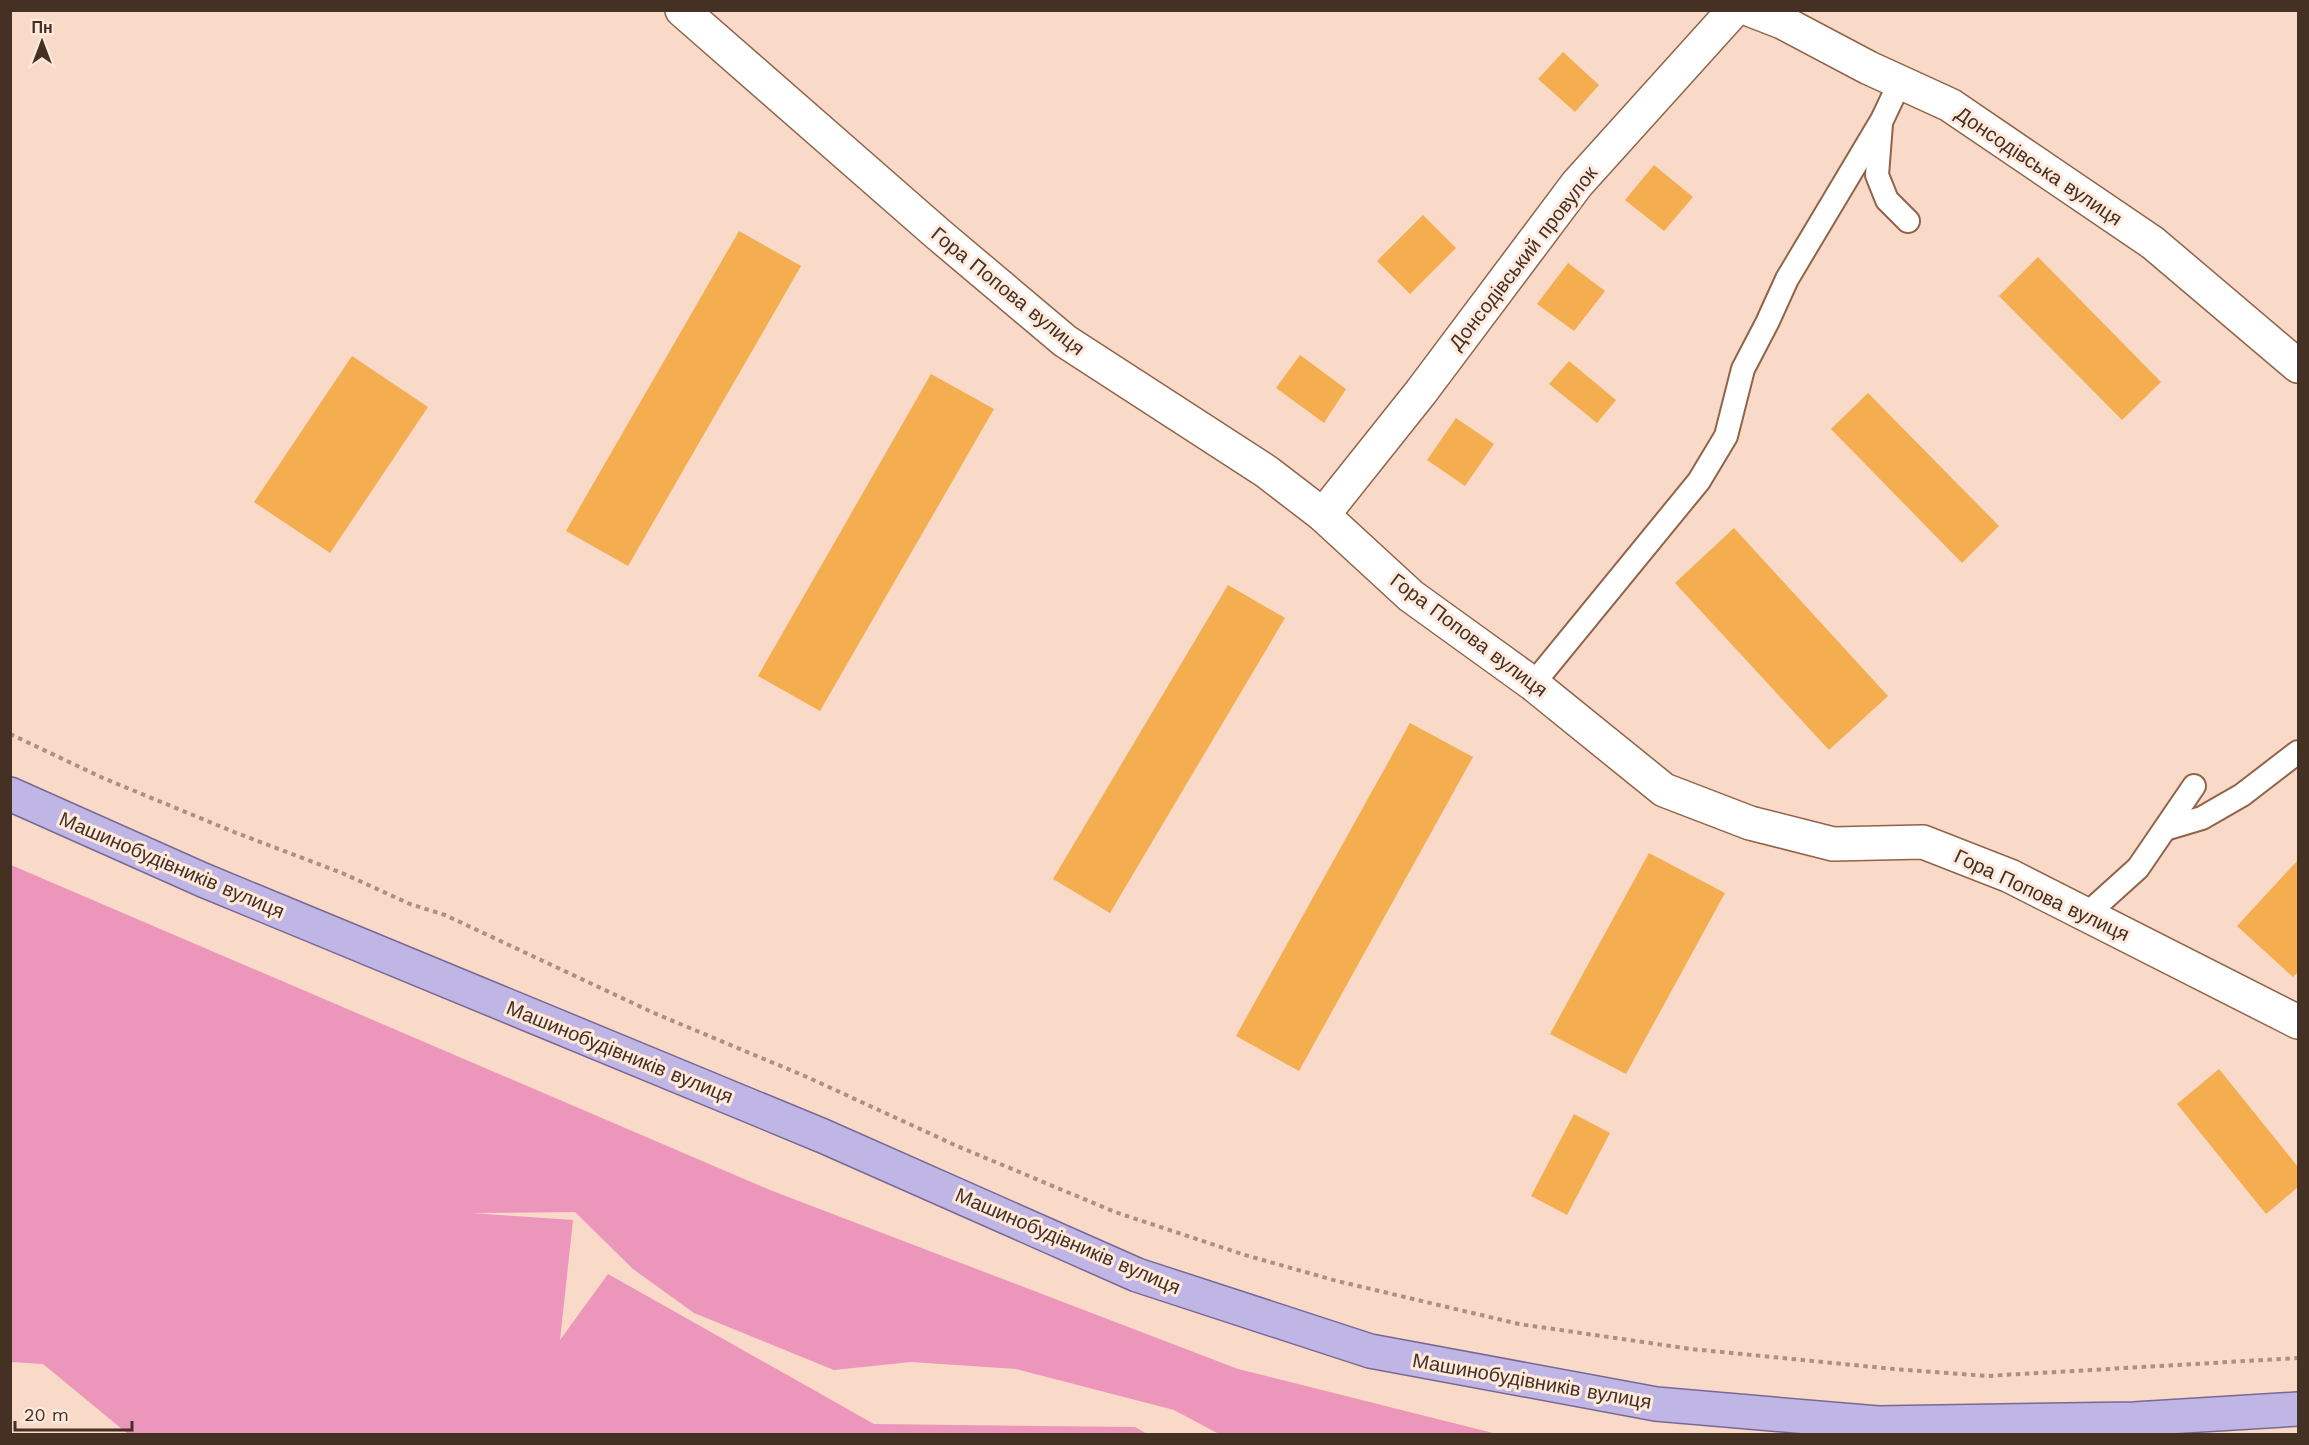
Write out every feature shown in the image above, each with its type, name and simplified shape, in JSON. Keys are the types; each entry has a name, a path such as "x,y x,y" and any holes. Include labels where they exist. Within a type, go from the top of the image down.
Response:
{"main road":[{"name":"Машинобудівників вулиця","path":"10,794 203,880 824,1136 1137,1275 1370,1351 1656,1404 1878,1423 2134,1419 2298,1409"}],"street":[{"name":"Гора Попова вулиця","path":"682,10 920,219 1065,341 1267,472 1323,515 1411,596 1533,684 1664,790 1750,823 1833,844 1923,842 2010,876 2298,1022"},
{"name":"Донсодівський провулок","path":"1323,515 1421,392 1577,184 1734,10"},
{"name":"Донсодівська вулиця","path":"1751,10 1782,22 1950,105 2153,243 2298,366"}],"lane":[{"path":"1533,684 1699,481 1726,436 1743,369 1787,279 1882,120 1900,82"},
{"path":"1882,120 1877,175 1887,200 1908,221"},
{"path":"2165,829 2202,818 2242,795 2298,752"},
{"path":"2086,915 2138,868 2194,786"}],"path":[{"path":"10,734 103,778 342,873 410,904 445,915 654,1013 807,1077 957,1146 1115,1212 1245,1255 1337,1281 1519,1323 1691,1349 1894,1369 1987,1376 2298,1358"}],"shaded area":[{"path":"11,865 770,1190 1238,1369 1497,1434 1219,1434 1174,1410 1016,1369 911,1362 834,1370 694,1313 633,1269 575,1212 472,1213 573,1220 560,1340 608,1274 874,1424 1135,1427 1147,1434 128,1434 43,1364 11,1362"}],"building":[{"path":"1563,52 1599,85 1575,112 1538,79"},
{"path":"1654,165 1693,197 1664,231 1625,200"},
{"path":"1423,215 1456,248 1410,294 1377,261"},
{"path":"739,231 801,266 628,566 566,531"},
{"path":"2038,257 2161,382 2122,420 1999,296"},
{"path":"1568,263 1605,291 1574,331 1537,304"},
{"path":"1300,355 1346,389 1324,423 1276,388"},
{"path":"352,356 428,407 330,553 254,502"},
{"path":"1569,361 1616,400 1597,423 1549,384"},
{"path":"931,374 994,409 820,711 758,676"},
{"path":"1868,393 1999,526 1962,563 1831,429"},
{"path":"1456,418 1494,444 1465,486 1427,460"},
{"path":"1734,528 1888,696 1829,750 1675,583"},
{"path":"1228,585 1285,618 1110,913 1053,879"},
{"path":"1410,723 1473,757 1299,1071 1236,1036"},
{"path":"1649,853 1725,893 1626,1074 1550,1034"},
{"path":"2298,860 2298,972 2293,977 2237,926"},
{"path":"2219,1069 2298,1167 2298,1187 2266,1214 2177,1104"},
{"path":"1574,1114 1610,1133 1567,1215 1531,1196"}]}
